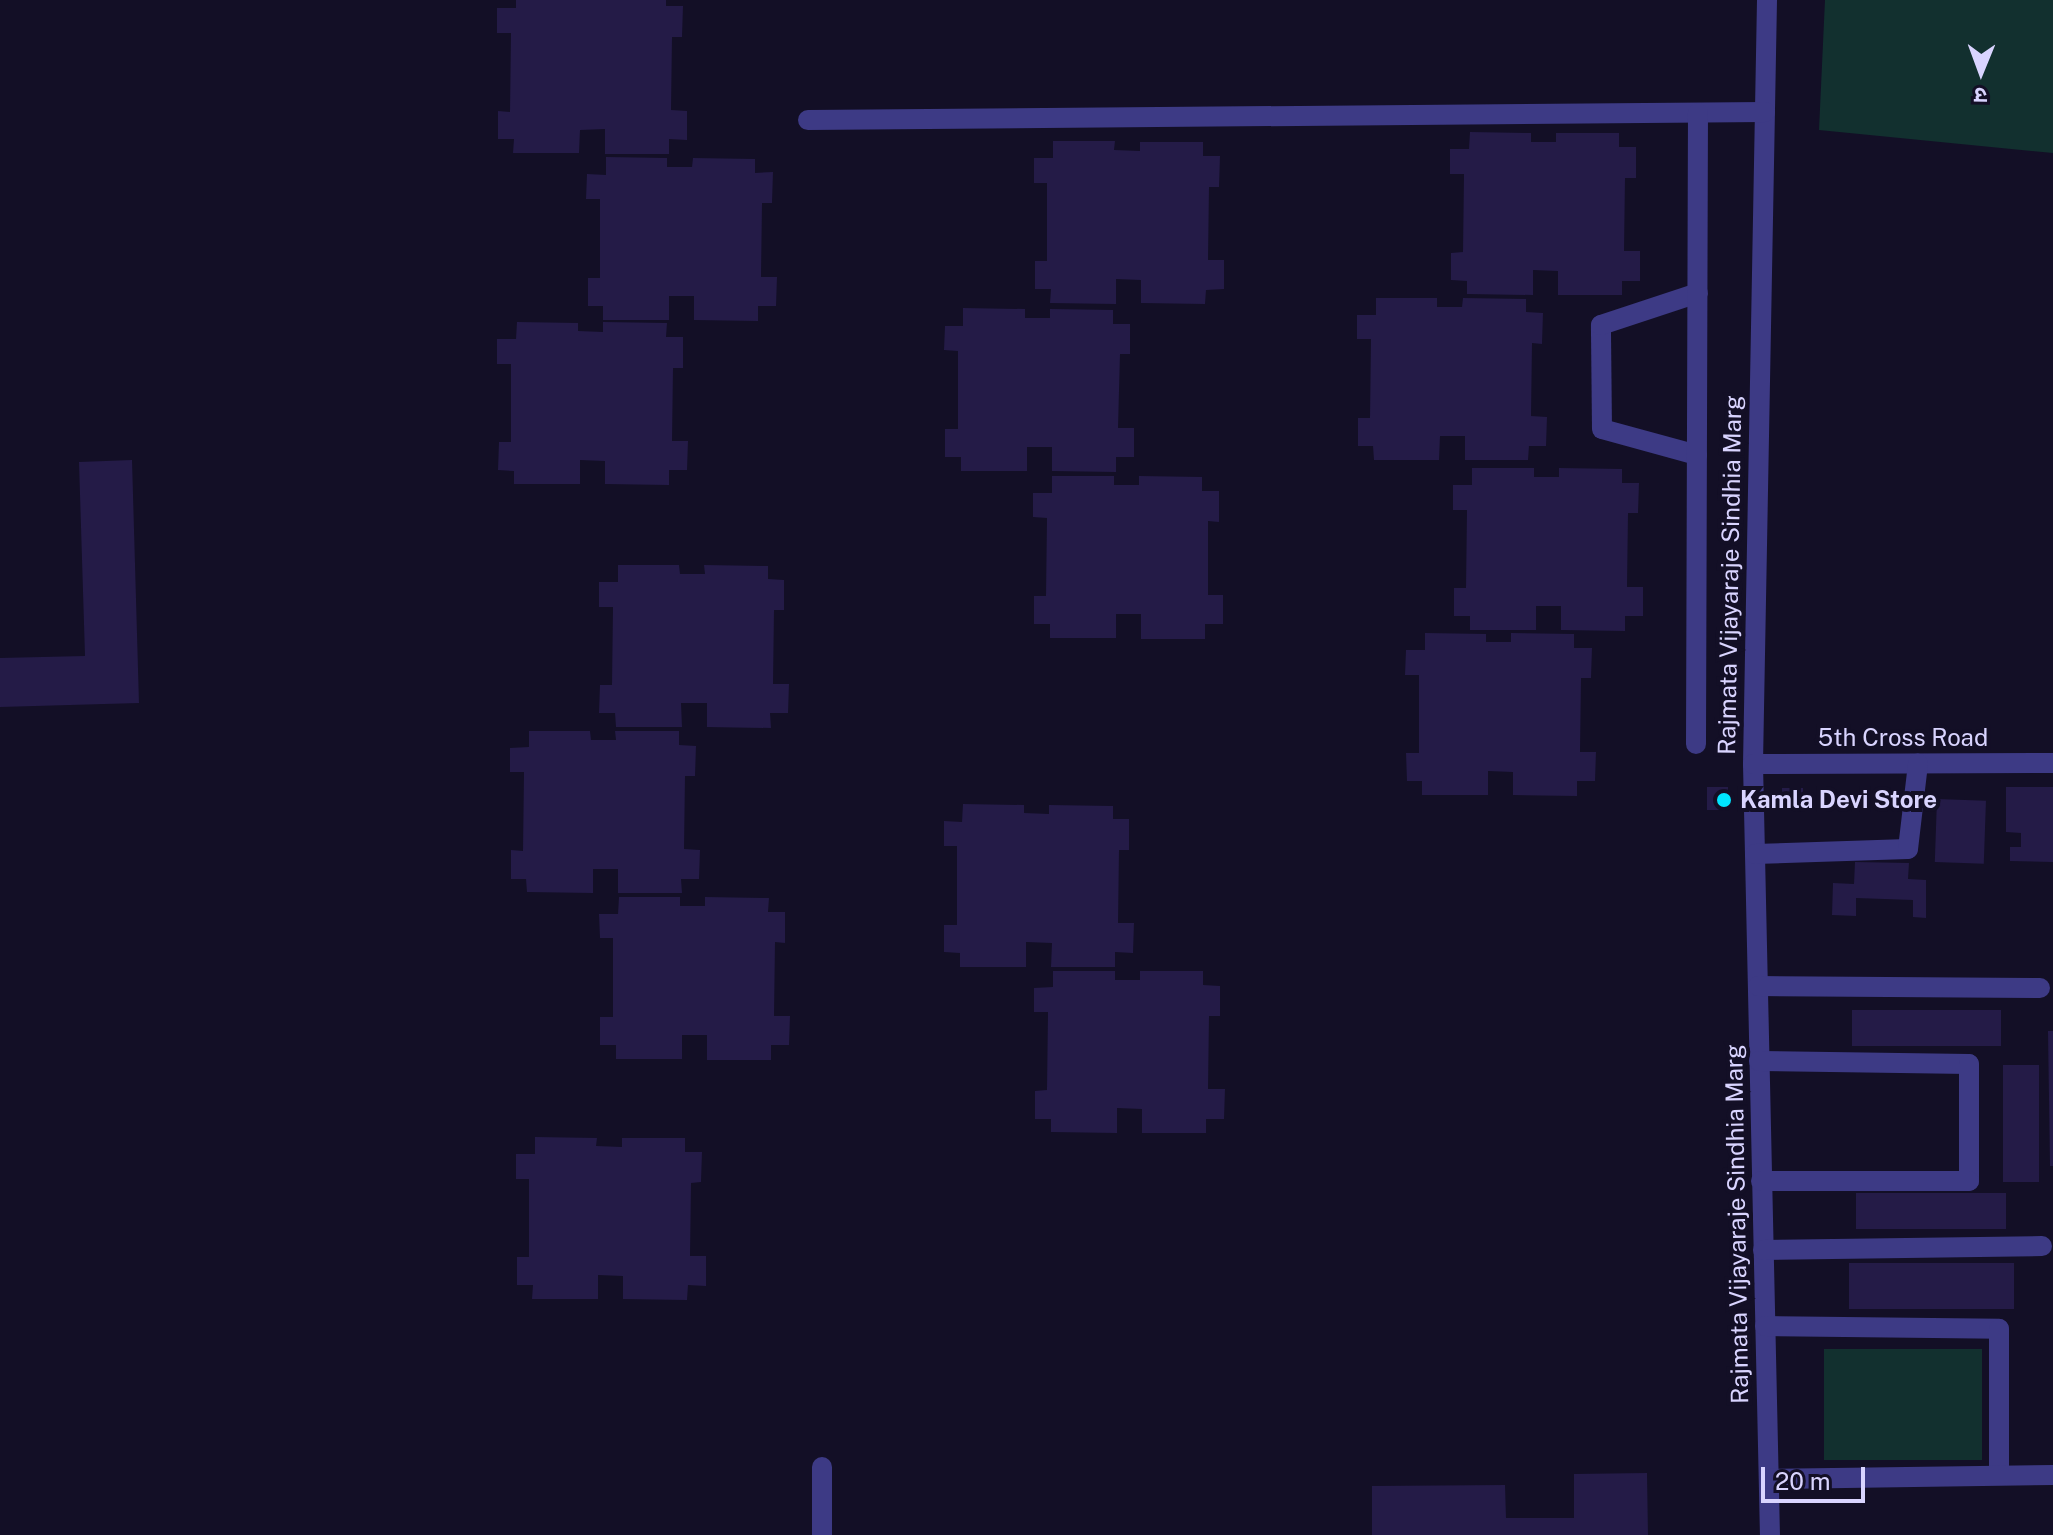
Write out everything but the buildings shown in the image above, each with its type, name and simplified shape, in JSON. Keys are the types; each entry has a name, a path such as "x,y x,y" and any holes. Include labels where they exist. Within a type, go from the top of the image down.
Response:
{"street":[{"name":"Rajmata Vijayaraje Sindhia Marg","path":"1767,0 1753,764 1770,1535"},
{"path":"808,120 1765,112"},
{"path":"1696,744 1698,113"},
{"path":"1697,455 1602,429 1601,325 1698,293"},
{"name":"5th Cross Road","path":"1753,764 2053,763"},
{"path":"1755,854 1908,849 1918,764"},
{"path":"1758,986 2040,988"},
{"path":"1759,1061 1969,1064 1969,1181 1761,1181"},
{"path":"1763,1250 2042,1246"},
{"path":"1765,1326 1999,1329 1999,1475"},
{"path":"822,1467 822,1535"},
{"path":"1769,1479 2053,1475"}],"green space":[{"path":"1825,0 2053,0 2053,153 1819,130"},
{"path":"1824,1349 1982,1349 1982,1460 1824,1460"}],"place":[{"name":"Kamla Devi Store","path":"1724,800"}]}
